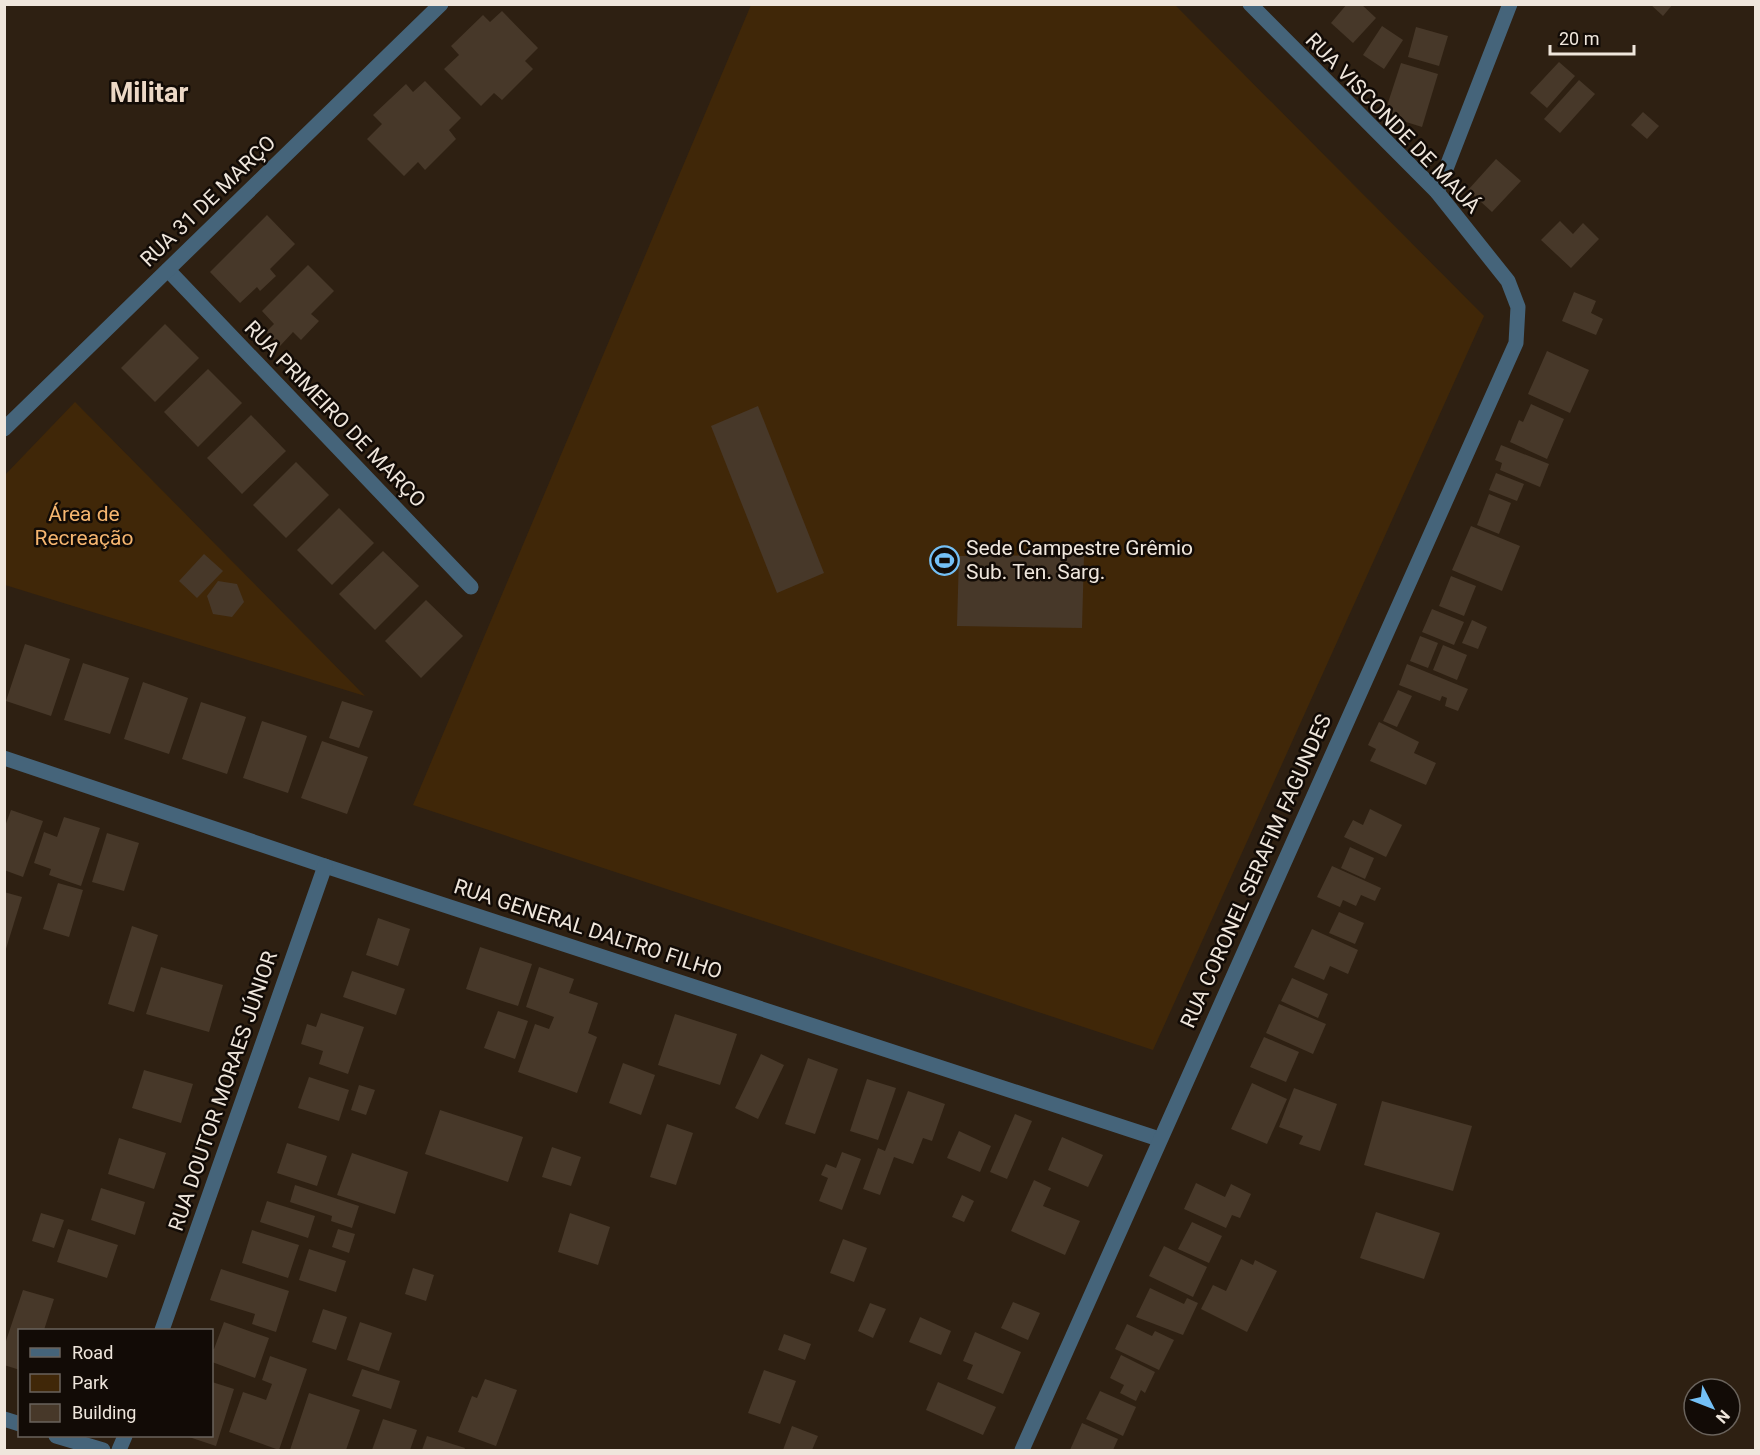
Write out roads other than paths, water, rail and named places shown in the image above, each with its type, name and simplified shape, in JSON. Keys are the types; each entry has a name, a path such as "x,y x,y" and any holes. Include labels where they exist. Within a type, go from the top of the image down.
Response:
{"street":[{"name":"RUA 31 DE MARÇO","path":"4,429 441,4"},
{"name":"RUA VISCONDE DE MAUÁ","path":"1250,4 1437,192 1508,281 1518,306"},
{"path":"1437,192 1510,4"},
{"name":"RUA PRIMEIRO DE MARÇO","path":"168,270 471,587"},
{"name":"RUA CORONEL SERAFIM FAGUNDES","path":"1022,1450 1159,1138 1516,343 1518,306"},
{"name":"RUA GENERAL DALTRO FILHO","path":"4,758 325,866 1159,1138"},
{"name":"RUA DOUTOR MORAES JÚNIOR","path":"162,1329 325,866"},
{"path":"59,1437 103,1450"}],"place":[{"name":"Sede Campestre Grêmio Sub. Ten. Sarg.","path":"945,560"}],"district":[{"name":"Militar","path":"149,93"}],"park label":[{"name":"Área de Recreação","path":"84,526"}]}
